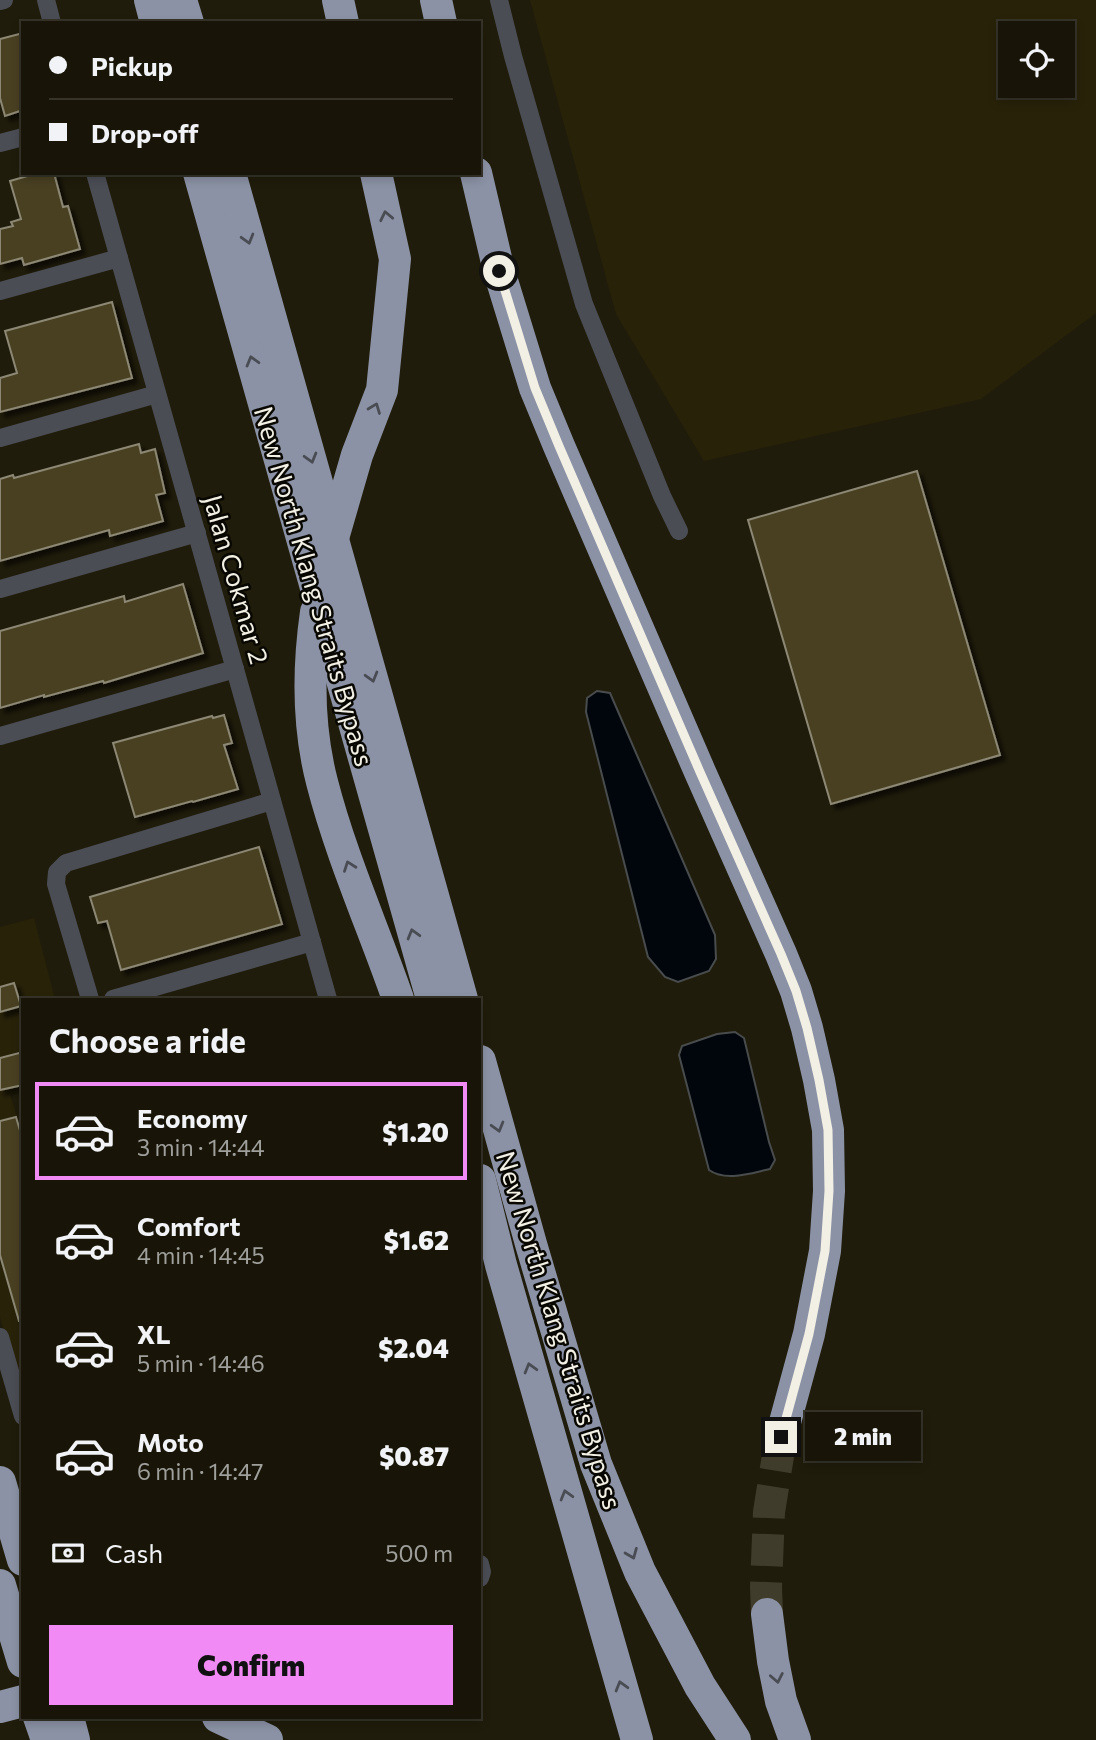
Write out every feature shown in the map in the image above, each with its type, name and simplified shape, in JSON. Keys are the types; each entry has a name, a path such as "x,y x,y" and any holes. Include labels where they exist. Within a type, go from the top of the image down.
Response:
{"highway":[{"path":"150,0 155,21"},
{"path":"181,0 187,21"},
{"path":"338,0 343,21"},
{"path":"436,0 441,21"},
{"name":"New North Klang Straits Bypass","path":"200,175 432,998"},
{"name":"New North Klang Straits Bypass","path":"231,175 462,998"},
{"path":"376,175 395,259 382,390 357,456 331,547 317,608 310,672 313,726 321,780 398,998"},
{"path":"476,175 499,271 535,388 781,954 807,1028 828,1130 829,1191 825,1251 809,1334 781,1437"},
{"name":"New North Klang Straits Bypass","path":"481,1065 596,1464 640,1572 700,1686 735,1740"},
{"name":"New North Klang Straits Bypass","path":"481,1185 501,1265 637,1740"},
{"path":"481,1237 501,1265"},
{"path":"1,1486 21,1527"},
{"path":"1,1486 21,1553"},
{"path":"0,1586 21,1655"},
{"path":"767,1614 781,1701 795,1740"},
{"path":"0,1707 21,1702"},
{"path":"40,1719 47,1740"},
{"path":"69,1719 74,1740"},
{"path":"222,1719 267,1740"}],"street":[{"path":"46,0 51,21"},
{"path":"499,0 584,304 662,496 679,531"},
{"path":"0,143 21,138"},
{"name":"Jalan Cokmar 2","path":"96,175 328,998"},
{"path":"0,291 119,258"},
{"path":"0,438 157,394"},
{"path":"0,589 197,533"},
{"path":"0,736 235,669"},
{"path":"90,998 56,884 57,872 66,863 272,801"},
{"path":"116,998 312,942"},
{"path":"0,1337 21,1409"}],"shaded area":[{"path":"530,0 1096,0 1096,313 981,399 704,461 616,314"},
{"path":"597,691 610,693 715,935 716,959 709,971 678,982 665,977 648,957 586,712 587,698"},
{"path":"34,918 55,998 21,998 21,1091 10,1094 21,1130 21,1389 0,1317 0,927"},
{"path":"735,1032 744,1038 775,1160 770,1169 731,1176 709,1170 679,1055 682,1046 717,1034"}],"building":[{"path":"21,34 21,111 5,116 0,98 0,39"},
{"path":"31,175 55,175 63,207 68,206 80,249 24,265 22,258 0,264 0,229 13,226 11,222 21,219 10,181"},
{"path":"112,302 132,378 0,412 0,378 17,373 5,331"},
{"path":"139,444 141,453 155,449 165,493 156,495 163,521 110,536 109,530 0,561 0,479 13,475 14,478"},
{"path":"917,471 1000,755 831,804 748,520"},
{"path":"183,584 203,653 104,683 103,681 44,695 0,708 0,631 124,596 125,602"},
{"path":"224,715 232,743 224,745 238,789 135,817 113,743"},
{"path":"259,847 282,924 121,970 107,921 98,923 90,897"},
{"path":"14,983 21,1006 0,1012 0,987"},
{"path":"21,1053 21,1085 0,1090 0,1058"},
{"path":"16,1117 21,1134 21,1321 0,1255 0,1121"}],"tunnel":[{"path":"767,1614 769,1512 781,1437"}],"route":[{"path":"499,271 535,388 781,954 807,1028 828,1130 829,1191 825,1251 809,1334 781,1437"}]}
